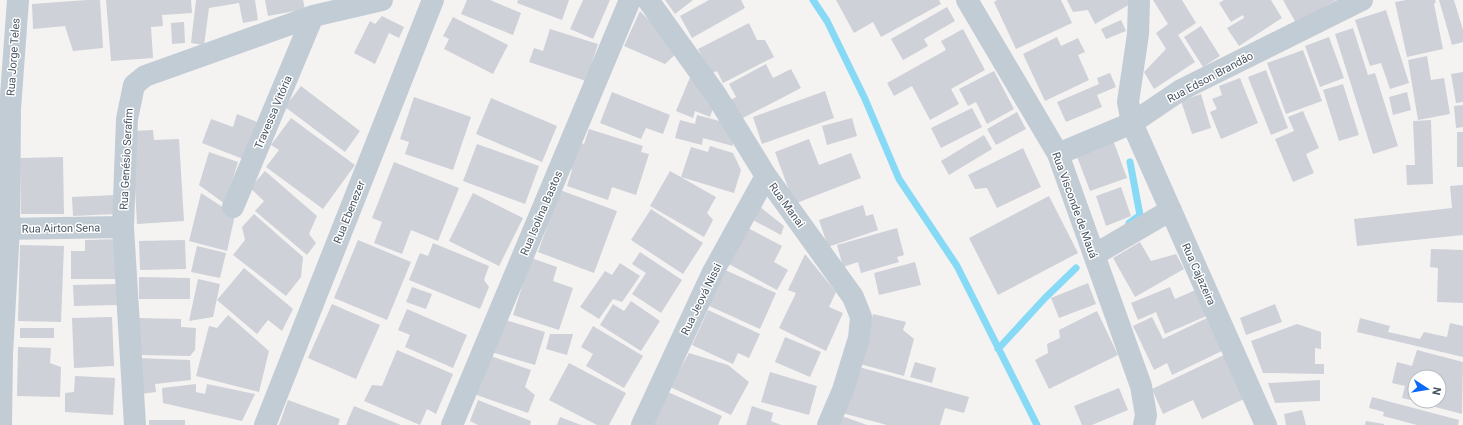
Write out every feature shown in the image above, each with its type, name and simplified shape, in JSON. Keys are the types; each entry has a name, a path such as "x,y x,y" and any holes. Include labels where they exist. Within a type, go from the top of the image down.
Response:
{"street":[{"name":"Rua Jorge Teles","path":"1,425 5,110 18,0"},
{"name":"Rua Genésio Serafim","path":"135,425 123,227 127,119 134,85 145,76 313,16 382,0"},
{"name":"Rua Ebenezer","path":"265,425 433,0"},
{"name":"Rua Isolina Bastos","path":"452,425 630,0"},
{"name":"Rua Manai","path":"648,0 716,95 766,176 853,298 861,317 859,338 842,390 828,425"},
{"name":"Rua Visconde de Mauá","path":"966,0 1058,154 1141,386 1146,415 1144,425"},
{"name":"Rua Cajazeira","path":"1140,0 1138,34 1128,102 1132,123 1266,425"},
{"name":"Rua Edson Brandão","path":"1058,154 1132,123 1181,90 1362,0"},
{"name":"Travessa Vitória","path":"232,207 313,16"},
{"name":"Rua Jeová Nissi","path":"642,425 713,272 766,176"},
{"path":"1094,255 1171,210"},
{"name":"Rua Airton Sena","path":"4,229 123,227"}],"building":[{"path":"100,0 103,48 73,51 65,26 33,29 32,4"},
{"path":"106,0 191,0 192,13 162,15 163,26 151,27 153,58 111,61"},
{"path":"196,0 255,0 258,20 243,23 239,3 209,8 204,45 191,43"},
{"path":"265,0 303,0 305,9 268,16"},
{"path":"467,0 490,0 521,13 513,35 461,14"},
{"path":"518,0 569,0 562,20 517,3"},
{"path":"583,0 610,0 593,39 570,29"},
{"path":"665,0 693,0 675,14"},
{"path":"709,0 741,0 745,8 692,38 680,16"},
{"path":"836,0 939,0 941,4 881,37 873,22 854,33"},
{"path":"997,0 1061,0 1072,23 1016,49 994,2"},
{"path":"1067,0 1133,0 1134,2 1095,24 1088,10 1073,12"},
{"path":"1153,0 1182,0 1196,23 1178,35 1195,62 1154,89 1144,72 1166,49 1156,33 1168,24"},
{"path":"1224,0 1271,0 1282,18 1239,46 1227,28 1244,18 1243,15 1231,22 1219,3"},
{"path":"1283,0 1336,0 1296,23"},
{"path":"1406,0 1435,0 1436,2 1434,4 1443,49 1407,57 1395,2"},
{"path":"1439,0 1454,0 1463,30 1463,42 1452,45"},
{"path":"947,7 955,21 924,39 928,46 903,60 891,39"},
{"path":"1386,10 1409,83 1390,89 1381,63 1370,66 1355,20"},
{"path":"640,11 679,51 665,64 624,46"},
{"path":"382,16 404,27 399,38 389,33 375,64 354,53 370,21 375,24"},
{"path":"453,17 508,45 493,74 444,49 449,39 443,36"},
{"path":"1121,20 1126,31 1106,39 1101,29"},
{"path":"184,22 185,43 172,44 171,23"},
{"path":"749,23 757,40 765,40 774,57 723,83 717,71 710,74 698,49"},
{"path":"1201,26 1220,56 1203,67 1184,37"},
{"path":"1353,28 1368,75 1375,73 1398,146 1373,154 1335,34"},
{"path":"550,29 598,44 586,81 529,62 534,48 543,51"},
{"path":"963,29 985,70 951,89 959,104 930,120 912,86 894,96 887,83 946,50 941,41"},
{"path":"1057,37 1061,46 1078,38 1085,52 1078,55 1089,80 1045,101 1023,54"},
{"path":"1329,37 1344,78 1320,87 1305,46"},
{"path":"1303,50 1322,101 1286,114 1267,63"},
{"path":"1427,56 1431,80 1444,78 1450,114 1418,120 1408,60"},
{"path":"766,64 773,78 791,69 801,88 739,120 729,101 736,97 729,84"},
{"path":"1266,70 1288,128 1271,135 1248,77"},
{"path":"994,71 1014,109 987,124 976,102 968,106 959,89"},
{"path":"1463,72 1463,102 1456,103 1451,74"},
{"path":"1110,73 1116,87 1097,95 1102,107 1066,122 1057,102 1099,84 1097,78"},
{"path":"691,75 715,103 710,117 695,111 693,118 676,111"},
{"path":"1240,78 1258,123 1221,139 1210,112 1217,109 1212,99 1222,95 1219,86"},
{"path":"1343,84 1359,135 1339,141 1323,90"},
{"path":"301,86 360,131 345,152 285,107"},
{"path":"825,91 834,118 762,144 753,117"},
{"path":"612,92 670,115 663,134 646,128 641,139 600,123"},
{"path":"1407,92 1411,110 1393,115 1389,97"},
{"path":"1201,94 1211,128 1192,134 1181,101"},
{"path":"414,97 471,117 453,170 405,154 409,142 400,139"},
{"path":"491,98 557,126 542,162 476,134"},
{"path":"1463,105 1463,127 1456,128 1454,106"},
{"path":"972,108 982,127 941,148 931,128"},
{"path":"1303,111 1319,148 1306,154 1314,173 1293,182 1275,139 1294,131 1288,117"},
{"path":"1017,112 1026,129 996,145 987,129"},
{"path":"237,114 257,122 243,159 202,143 211,119 233,127"},
{"path":"697,115 731,124 733,146 703,138 702,145 675,138 680,120 695,124"},
{"path":"291,118 355,165 323,209 266,167 279,150 271,145"},
{"path":"852,118 857,136 827,145 822,126"},
{"path":"1431,120 1433,184 1407,185 1406,165 1415,165 1413,121"},
{"path":"589,129 643,146 641,152 649,154 636,195 612,187 608,200 567,186 572,170 568,163 575,141 584,144"},
{"path":"153,130 154,140 179,139 184,221 137,224 132,131"},
{"path":"1457,132 1463,132 1463,167 1457,167"},
{"path":"984,135 992,149 949,175 941,161"},
{"path":"809,139 819,165 851,153 861,178 794,204 775,152"},
{"path":"1113,140 1127,178 1090,191 1076,154"},
{"path":"477,144 539,166 525,204 463,181"},
{"path":"710,146 733,153 741,170 734,193 681,177 691,147 708,152"},
{"path":"1023,148 1041,187 997,208 987,188 975,189 968,175"},
{"path":"209,152 238,162 225,204 199,185"},
{"path":"63,157 64,214 21,214 20,158"},
{"path":"394,162 459,188 438,241 411,230 402,254 374,243 382,222 372,218"},
{"path":"265,171 317,216 309,234 316,243 307,255 255,211 264,201 250,188"},
{"path":"670,171 716,197 707,213 713,220 704,237 650,206"},
{"path":"1463,185 1463,235 1357,246 1354,219 1452,208 1450,186"},
{"path":"1121,187 1131,216 1106,226 1096,196"},
{"path":"560,190 617,211 594,273 538,252"},
{"path":"201,193 235,215 227,251 189,241"},
{"path":"473,193 523,218 499,266 449,241"},
{"path":"115,195 116,214 73,216 72,197"},
{"path":"1049,196 1078,253 998,295 969,238"},
{"path":"863,205 866,216 873,214 878,230 828,247 819,220"},
{"path":"759,206 784,226 781,235 751,219"},
{"path":"651,209 703,243 683,274 631,240"},
{"path":"254,214 303,257 301,277 286,296 233,255 245,240 242,227"},
{"path":"746,227 782,246 774,262 788,270 777,290 727,263"},
{"path":"897,228 904,255 897,257 899,262 861,273 858,262 843,267 837,245"},
{"path":"120,239 120,279 71,279 71,251 85,251 85,240"},
{"path":"185,240 186,269 140,270 139,241"},
{"path":"358,240 411,262 387,320 334,298"},
{"path":"1140,242 1151,261 1176,254 1184,269 1135,297 1113,258"},
{"path":"433,243 489,266 484,280 489,287 480,309 409,280 420,253 428,256"},
{"path":"20,245 64,246 61,322 18,321"},
{"path":"197,246 226,253 220,278 191,272"},
{"path":"1431,249 1463,250 1463,303 1437,302 1438,268 1430,267"},
{"path":"640,252 682,280 661,313 632,294 646,273 632,264"},
{"path":"805,254 836,292 829,307 843,313 826,351 779,328 796,293 788,290"},
{"path":"531,258 557,267 553,281 573,288 559,330 513,315"},
{"path":"915,262 921,285 879,295 874,273"},
{"path":"620,263 640,276 622,302 613,299 599,319 580,307 605,271 612,275"},
{"path":"244,268 293,309 282,331 268,320 257,334 217,300"},
{"path":"723,269 776,293 760,329 707,305"},
{"path":"139,277 190,278 190,299 139,299"},
{"path":"198,279 220,284 213,317 189,321"},
{"path":"1088,283 1096,304 1059,318 1051,298"},
{"path":"116,284 117,305 74,306 73,285"},
{"path":"412,287 432,294 426,309 406,302"},
{"path":"1170,287 1175,299 1200,288 1211,314 1165,334 1156,312 1138,320 1131,303"},
{"path":"631,301 660,321 641,351 600,325 613,304 624,311"},
{"path":"332,304 380,325 356,379 308,358"},
{"path":"1275,304 1282,322 1246,335 1240,318"},
{"path":"407,309 467,335 453,368 405,347 410,335 398,330"},
{"path":"708,310 760,334 749,358 738,353 733,364 692,345"},
{"path":"1097,311 1118,355 1049,389 1035,360 1048,353 1047,344 1060,338 1059,330"},
{"path":"873,314 906,322 903,330 914,339 904,376 860,364"},
{"path":"228,315 269,351 259,392 196,376 209,326 217,328"},
{"path":"112,317 114,366 74,368 72,318"},
{"path":"1152,317 1163,339 1207,318 1222,351 1172,375 1167,363 1154,370 1133,326"},
{"path":"139,318 181,319 181,327 196,328 195,350 190,356 138,355"},
{"path":"1360,318 1390,326 1388,332 1420,339 1424,332 1447,337 1450,323 1463,326 1463,357 1357,332"},
{"path":"502,319 545,332 535,365 491,352"},
{"path":"1297,324 1321,332 1321,349 1315,348 1315,364 1324,364 1324,374 1263,373 1251,341"},
{"path":"593,326 643,356 624,388 586,366 593,354 581,347"},
{"path":"20,328 54,328 54,338 20,338"},
{"path":"550,334 573,334 567,355 546,349"},
{"path":"785,337 821,352 810,377 775,362"},
{"path":"18,347 51,348 50,363 61,367 60,397 17,396"},
{"path":"397,350 453,374 436,414 427,409 420,425 364,401 372,385 382,386"},
{"path":"1417,350 1463,362 1462,414 1443,409 1447,409 1447,369 1407,369 1407,399 1402,398 1405,386 1392,383 1397,362 1412,366"},
{"path":"689,353 728,365 749,382 731,415 670,387"},
{"path":"1226,354 1246,398 1202,419 1193,400 1163,414 1152,389"},
{"path":"488,355 531,370 525,387 535,395 528,413 474,394"},
{"path":"137,358 190,360 191,380 155,384 156,392 141,394"},
{"path":"915,362 936,368 932,383 910,377"},
{"path":"569,363 626,393 609,425 597,425 549,400"},
{"path":"855,366 969,397 964,413 945,408 940,425 887,425 842,413"},
{"path":"770,372 817,386 809,415 761,402"},
{"path":"75,376 115,378 113,415 65,412 65,393 74,392"},
{"path":"1320,380 1320,401 1275,403 1268,383"},
{"path":"196,384 196,392 205,394 207,384 255,394 242,421 163,403 162,388"},
{"path":"1119,388 1128,410 1092,425 1082,425 1074,406"},
{"path":"668,392 722,416 718,425 653,425"},
{"path":"1372,397 1407,406 1407,409 1417,409 1459,420 1458,425 1417,425 1383,416 1384,412 1369,408"},
{"path":"288,400 340,419 338,425 279,425"},
{"path":"478,400 531,421 530,425 478,425 470,421"},
{"path":"354,406 401,425 346,425"},
{"path":"752,406 773,413 771,421 781,425 746,425"},
{"path":"1302,410 1306,425 1286,425 1284,414"},
{"path":"842,416 867,425 839,425"},
{"path":"560,417 581,425 557,425"},
{"path":"149,420 185,420 185,425 149,425"},
{"path":"1366,421 1384,424 1384,425 1365,425"}],"waterway":[{"path":"813,0 827,21 865,99 899,179 957,266 1037,425"},
{"path":"1129,223 1140,215 1130,162"},
{"path":"998,349 1045,298 1076,268"}]}
